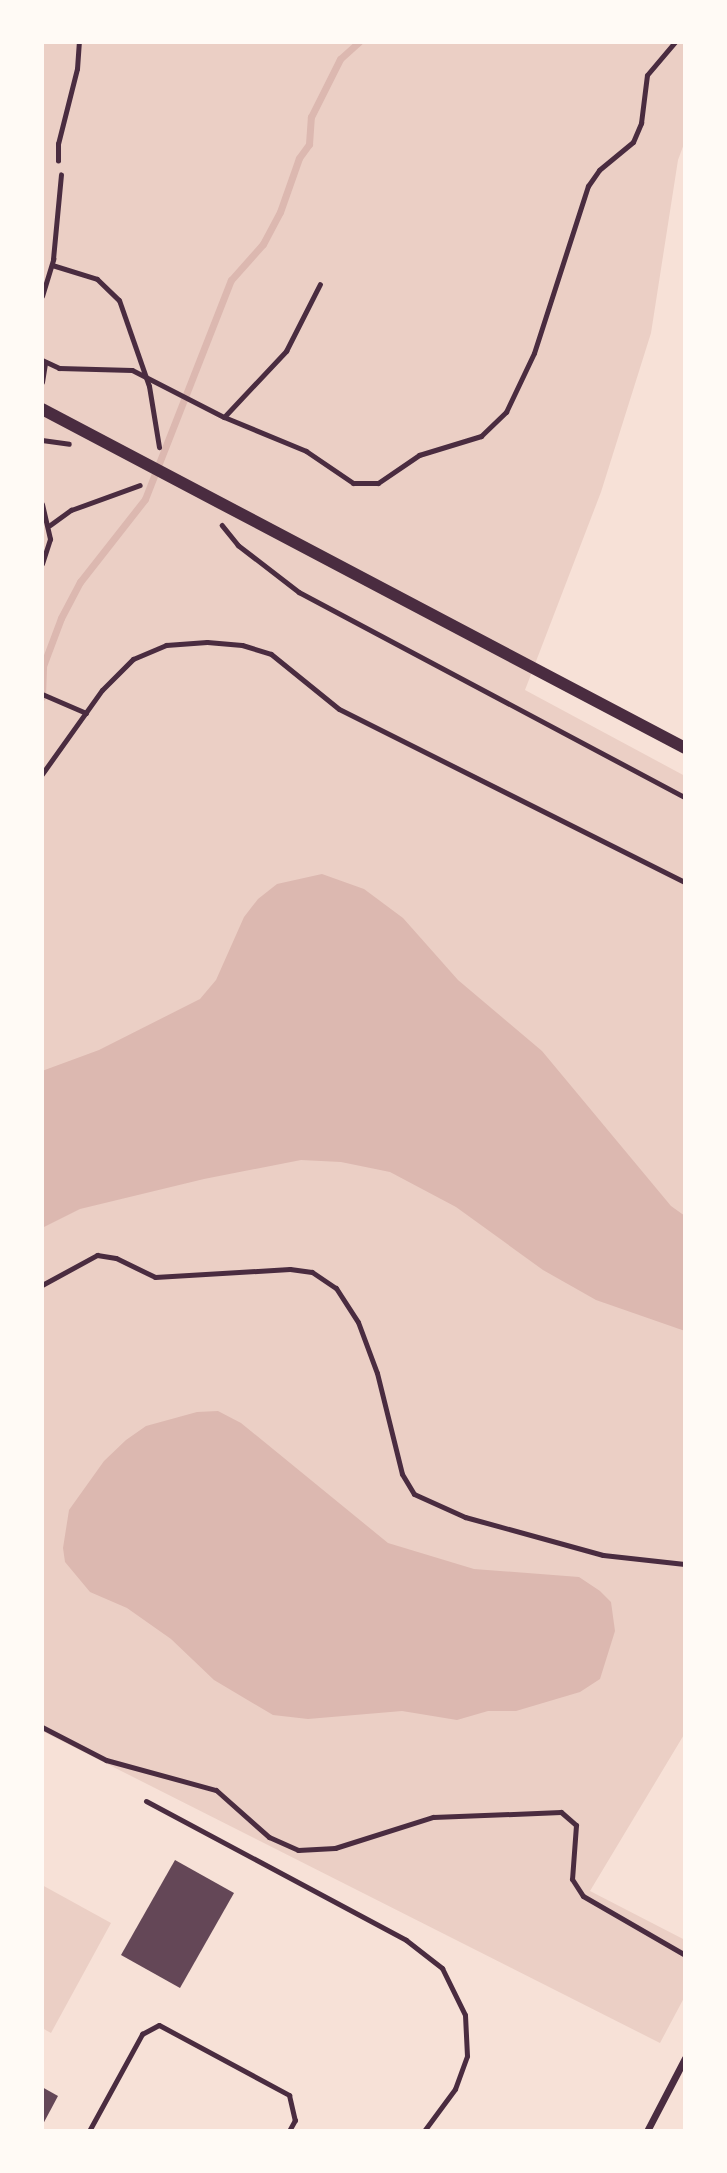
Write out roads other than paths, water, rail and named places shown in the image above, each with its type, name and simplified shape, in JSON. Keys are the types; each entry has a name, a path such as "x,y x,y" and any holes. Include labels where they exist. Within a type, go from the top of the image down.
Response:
{"street":[{"path":"42,409 684,747"},
{"path":"647,2131 685,2057"}],"lane":[{"path":"42,383 44,361 59,368 122,367 146,376 224,417 306,451 343,479 367,485 390,476 419,455 458,446 491,429 506,412 534,353 588,186 599,170 633,142 647,75 675,42"},
{"path":"42,296 52,265 61,174"},
{"path":"52,265 97,279 113,290 146,376 159,447"},
{"path":"224,417 286,351 320,284"},
{"path":"50,525 71,510 140,485"},
{"path":"42,504 50,525 42,564"},
{"path":"42,774 114,676 153,649 207,642 251,648 271,654 340,709 685,881"},
{"path":"42,694 86,713"},
{"path":"42,1285 97,1255 116,1258 155,1277 290,1269 312,1272 336,1288 358,1322 377,1373 402,1474 414,1494 465,1517 603,1555 685,1564"},
{"path":"42,1727 106,1760 216,1790 269,1837 298,1850 335,1848 421,1818 561,1812 576,1825 571,1869 575,1887 593,1903 685,1955"},
{"path":"146,1801 406,1940 442,1968 465,2015 467,2056 456,2089 424,2131"},
{"path":"89,2131 142,2034 159,2025 289,2095 295,2120 289,2131"}],"waterway":[{"path":"42,697 43,666 61,618 80,582 145,499 231,280 263,244 280,212 299,158 309,144 311,117 340,59 359,42"}]}
